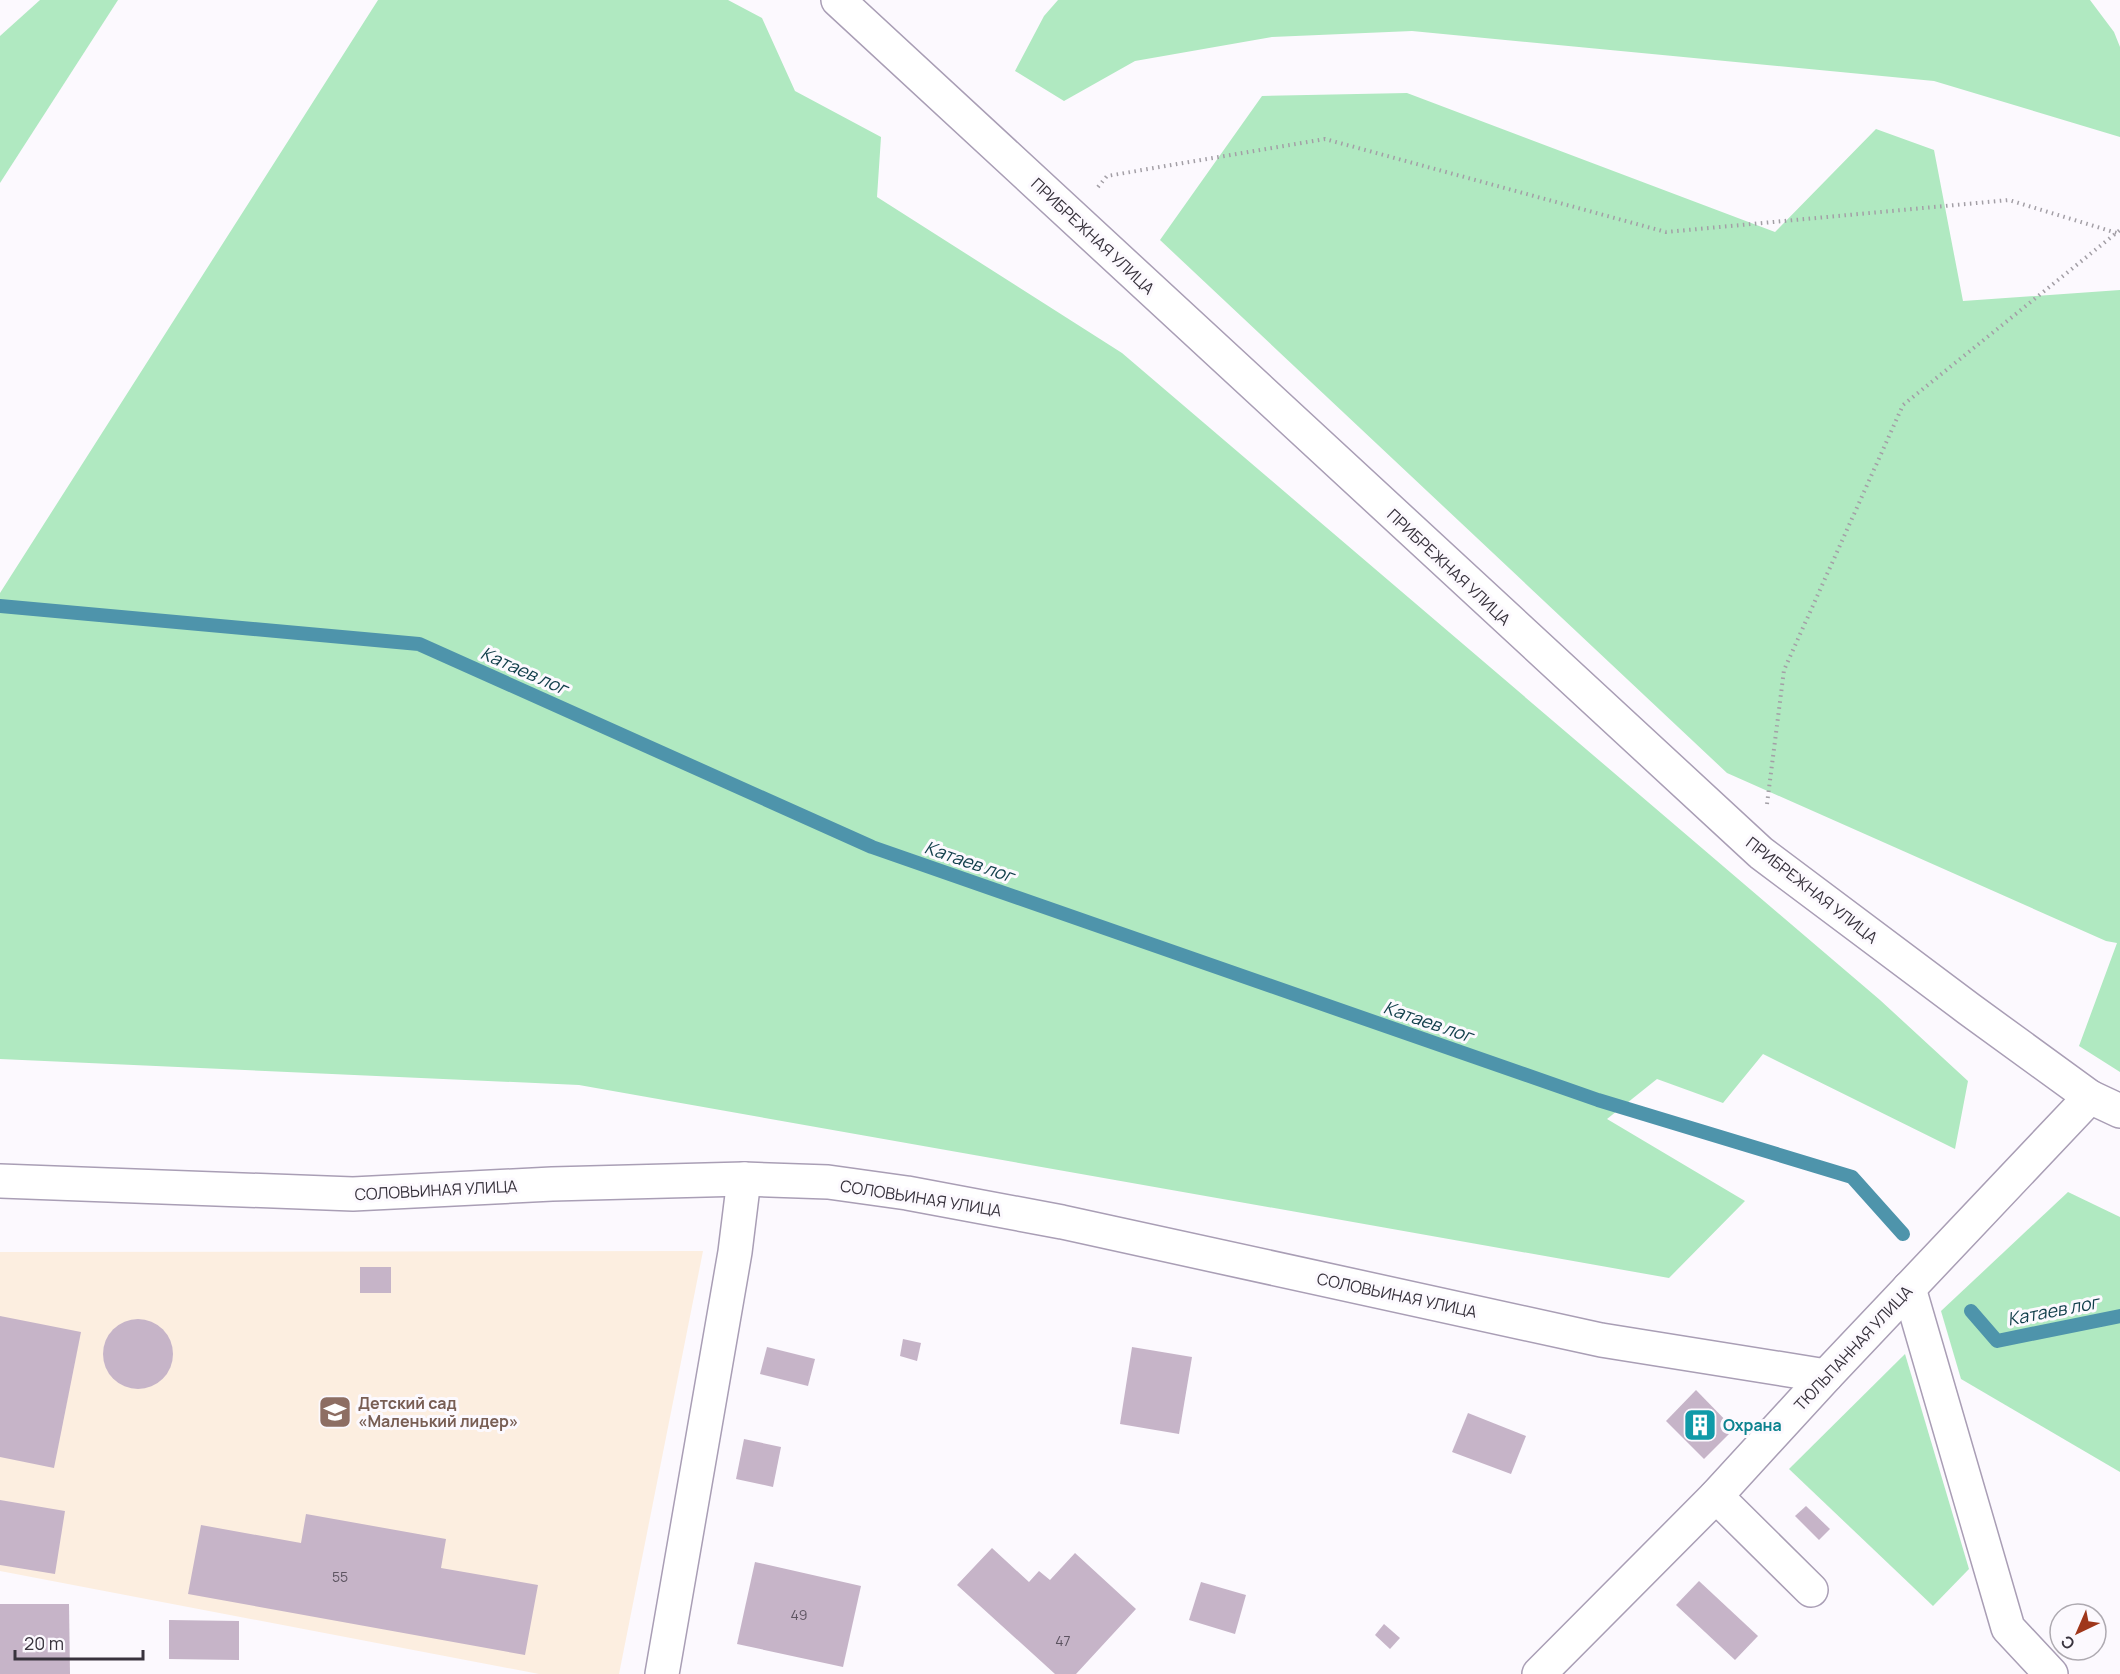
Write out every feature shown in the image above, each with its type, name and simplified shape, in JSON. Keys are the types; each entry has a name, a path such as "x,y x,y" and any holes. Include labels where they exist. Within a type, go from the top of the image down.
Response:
{"street":[{"name":"ПРИБРЕЖНАЯ УЛИЦА","path":"838,0 1761,853 2090,1097 2120,1111"},
{"name":"ТЮЛЬПАННАЯ УЛИЦА","path":"1539,1674 1716,1496 1826,1376 2090,1097"},
{"path":"662,1674 735,1252 744,1179"},
{"name":"СОЛОВЬИНАЯ УЛИЦА","path":"0,1180 353,1194 552,1184 744,1179 828,1182 907,1193 1062,1222 1601,1340 1826,1376"},
{"path":"1909,1288 2008,1628 2051,1674"},
{"path":"1716,1496 1811,1590"}],"path":[{"path":"1071,217 1107,177 1325,139 1666,232 2009,200 2118,232"},
{"path":"1761,853 1784,670 1902,405 2118,232"}],"shaded area":[{"name":"Детский сад «Маленький лидер»","path":"703,1251 619,1674 539,1674 0,1571 0,1252"}],"green space":[{"path":"40,0 118,0 0,183 0,36"},
{"path":"378,0 728,0 762,18 795,91 881,137 877,197 1122,353 1880,1000 1968,1081 1955,1149 1763,1054 1723,1103 1657,1079 1607,1119 1745,1201 1669,1278 579,1085 0,1059 0,593"},
{"path":"1058,0 2090,0 2114,32 2120,47 2120,137 1934,81 1412,31 1272,37 1135,61 1064,101 1015,71 1044,16"},
{"path":"1407,93 1775,232 1876,129 1934,150 1963,301 2120,290 2120,1072 2079,1046 2117,943 2106,941 1727,773 1160,240 1262,96"},
{"path":"2068,1192 2120,1217 2120,1472 1961,1379 1941,1311"},
{"path":"1905,1354 1969,1569 1933,1606 1789,1469"}],"building":[{"path":"360,1267 391,1267 391,1293 360,1293"},
{"path":"0,1316 81,1332 54,1468 0,1457"},
{"path":"138,1319 151,1322 163,1329 170,1341 173,1354 170,1367 163,1379 151,1386 138,1389 125,1386 113,1379 106,1367 103,1354 106,1341 113,1329 125,1322"},
{"path":"903,1339 921,1343 917,1361 900,1356"},
{"path":"767,1347 815,1359 808,1386 760,1374"},
{"path":"1132,1347 1192,1357 1179,1434 1120,1424"},
{"name":"Охрана","path":"1696,1390 1734,1429 1704,1459 1666,1421"},
{"path":"1468,1413 1526,1436 1511,1474 1452,1452"},
{"path":"744,1439 781,1447 773,1487 736,1479"},
{"path":"0,1500 65,1511 55,1574 0,1565"},
{"path":"1806,1506 1830,1529 1819,1540 1795,1516"},
{"path":"306,1514 446,1539 441,1568 538,1585 525,1655 188,1594 201,1525 301,1543"},
{"path":"992,1548 1029,1582 1039,1571 1050,1580 1075,1553 1136,1609 1076,1674 1055,1674 957,1585"},
{"path":"755,1562 861,1586 843,1667 737,1644"},
{"path":"1699,1581 1758,1636 1735,1660 1676,1605"},
{"path":"1201,1582 1246,1595 1235,1634 1189,1620"},
{"path":"0,1604 69,1604 70,1674 0,1674"},
{"path":"169,1620 239,1621 239,1660 169,1659"},
{"path":"1384,1624 1400,1638 1390,1649 1375,1635"}],"waterway":[{"name":"Катаев лог","path":"0,606 419,644 872,847 1598,1100 1852,1177 1903,1234"},
{"name":"Катаев лог","path":"1971,1311 1997,1341 2120,1316"}],"place":[{"name":"Детский сад «Маленький лидер»","path":"335,1412"},
{"name":"Охрана","path":"1700,1425"}]}
